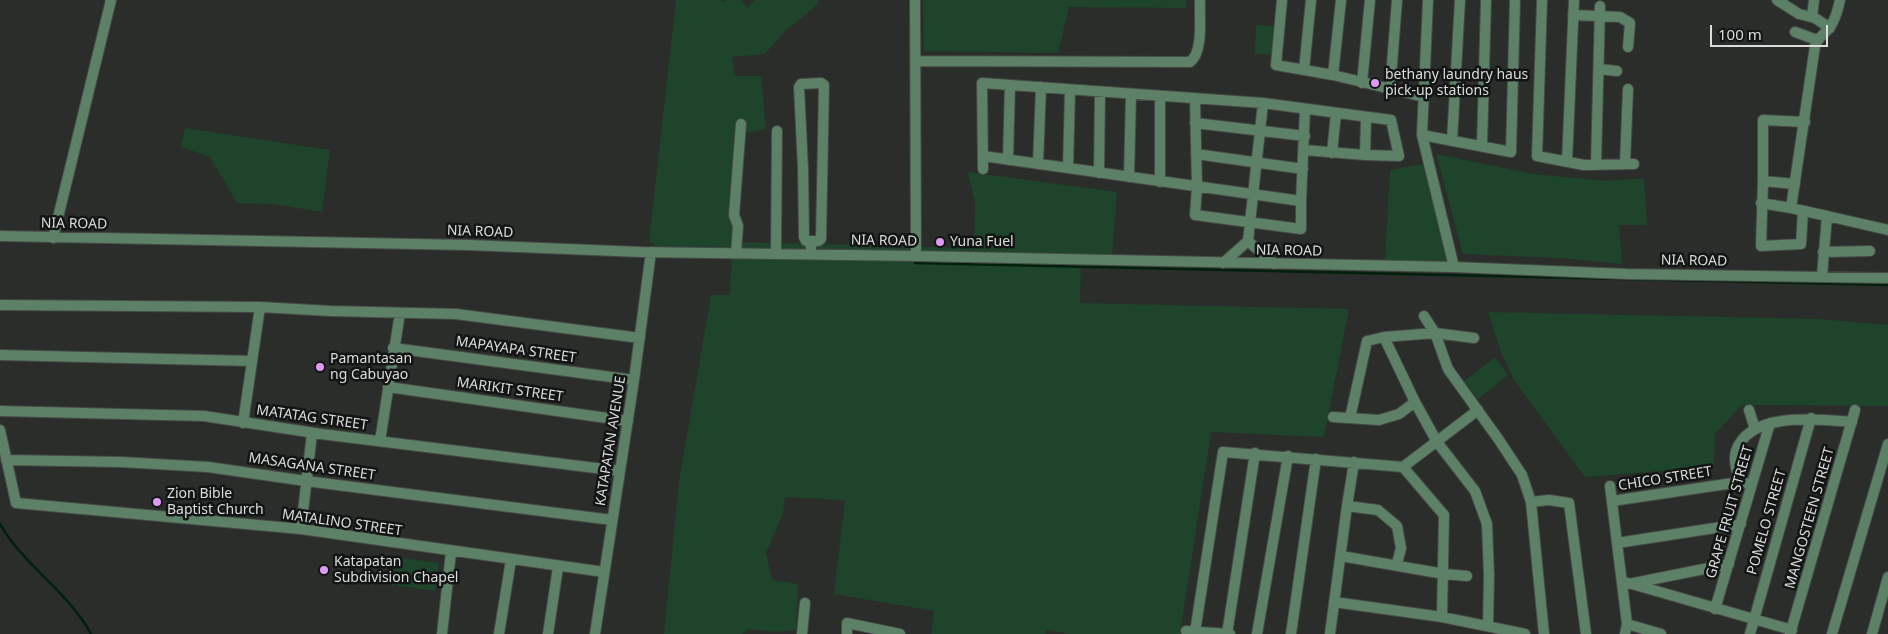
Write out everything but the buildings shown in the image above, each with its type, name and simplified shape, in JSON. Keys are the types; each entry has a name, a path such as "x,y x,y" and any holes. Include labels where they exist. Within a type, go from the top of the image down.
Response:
{"street":[{"path":"53,238 111,0"},
{"path":"915,0 916,256"},
{"path":"915,61 1190,62 1195,58 1198,49 1200,0"},
{"path":"1282,0 1276,65 1333,75 1424,97"},
{"path":"1304,70 1312,0"},
{"path":"1333,75 1341,0"},
{"path":"1362,83 1370,0"},
{"path":"1390,90 1397,0"},
{"path":"1428,0 1422,135 1454,267"},
{"path":"1452,141 1460,0"},
{"path":"1482,146 1486,0"},
{"path":"1422,135 1511,152 1515,0"},
{"path":"1542,0 1537,156 1584,165 1629,164 1628,89"},
{"path":"1567,162 1574,0"},
{"path":"1777,0 1789,4 1799,14 1812,17 1830,28"},
{"path":"1812,17 1814,0"},
{"path":"1791,208 1817,40 1830,28 1835,20 1840,0"},
{"path":"1573,14 1600,11 1620,17 1630,23 1628,47"},
{"path":"1596,165 1600,11"},
{"path":"1795,32 1817,40"},
{"path":"1599,69 1616,71"},
{"path":"821,83 824,85 821,239 818,241 806,241 804,237 803,168 800,85 821,83"},
{"path":"983,169 982,83 1263,103 1391,120 1399,156 1365,156 1304,150"},
{"path":"1008,160 1010,85"},
{"path":"1038,164 1041,87"},
{"path":"1068,168 1070,90"},
{"path":"1099,173 1100,92"},
{"path":"1129,177 1131,94"},
{"path":"1160,96 1160,182"},
{"path":"1195,98 1197,187 1195,215 1301,229 1305,109"},
{"path":"1223,263 1248,241 1263,103"},
{"path":"1332,153 1336,113"},
{"path":"1365,156 1366,118"},
{"path":"1803,210 1802,244 1761,246 1763,120 1805,122"},
{"path":"1195,123 1305,136"},
{"path":"736,253 738,226 734,215 741,124"},
{"path":"776,253 778,131"},
{"path":"1196,154 1303,169"},
{"path":"983,156 1301,202"},
{"path":"803,168 822,168"},
{"path":"1763,181 1794,184"},
{"path":"1761,203 1803,210 1888,230"},
{"path":"1822,276 1827,216"},
{"name":"NIA ROAD","path":"0,236 459,245 651,252 1454,267 1627,274 1888,278"},
{"path":"811,254 812,241"},
{"path":"1248,241 1274,264"},
{"path":"1823,252 1870,251"},
{"name":"KATAPATAN AVENUE","path":"595,634 628,421 651,252"},
{"path":"0,306 260,307 456,314 640,338"},
{"path":"243,423 260,307"},
{"path":"380,441 400,313"},
{"path":"1424,316 1435,333 1448,369 1522,475 1531,502 1544,634"},
{"path":"1350,418 1367,341 1384,337 1435,333 1474,338"},
{"path":"1384,337 1415,402 1437,442 1476,491 1487,524 1488,626"},
{"name":"MAPAYAPA STREET","path":"394,348 634,380"},
{"path":"0,355 252,361"},
{"name":"MARIKIT STREET","path":"388,387 628,421"},
{"path":"1332,417 1379,420 1399,414 1415,402"},
{"path":"1255,453 1229,634 1190,632 1223,452 1255,453 1403,467 1478,410"},
{"path":"1749,410 1755,428"},
{"name":"MANGOSTEEN STREET","path":"1791,632 1855,410"},
{"name":"MATATAG STREET","path":"0,411 204,416 312,433 620,471"},
{"path":"1740,482 1735,466 1736,452 1744,436 1755,428 1770,423 1811,418 1852,422"},
{"name":"POMELO STREET","path":"1750,634 1811,418"},
{"name":"GRAPE FRUIT STREET","path":"1716,609 1770,423"},
{"path":"0,430 6,460"},
{"path":"301,529 312,433"},
{"path":"1832,634 1888,444"},
{"path":"1257,634 1288,456"},
{"path":"1291,634 1316,459"},
{"name":"MASAGANA STREET","path":"6,460 120,462 208,467 612,520"},
{"name":"MATALINO STREET","path":"6,460 16,503 301,529 451,552 604,572"},
{"path":"1330,634 1354,462"},
{"path":"1403,467 1444,515 1442,617"},
{"name":"CHICO STREET","path":"1612,501 1740,482 1752,485"},
{"path":"1610,486 1617,543 1627,583 1626,629 1661,634"},
{"path":"1531,502 1549,500 1569,503 1586,634"},
{"path":"1347,506 1378,510 1396,526 1401,548 1397,564"},
{"path":"1617,543 1740,524"},
{"path":"442,634 451,552"},
{"path":"1341,556 1397,564 1444,574 1467,576"},
{"path":"499,634 511,560"},
{"path":"1627,583 1729,564"},
{"path":"548,634 558,567"},
{"path":"1872,634 1888,577"},
{"path":"1627,583 1791,632"},
{"path":"1334,602 1442,617 1525,634"},
{"path":"802,634 805,603"},
{"path":"847,634 847,622 900,634"}],"green space":[{"path":"676,0 721,0 722,2 726,0 742,0 747,8 755,0 818,0 817,5 785,31 765,54 732,57 735,76 761,76 766,129 740,134 734,242 974,248 975,203 968,172 1117,192 1112,255 1081,255 1080,303 1349,309 1324,437 1211,432 1180,634 1070,634 1047,630 1045,634 931,634 934,611 834,594 845,500 785,497 783,514 766,553 772,580 798,584 796,630 775,632 749,629 742,634 664,634 679,482 711,295 730,295 732,247 657,246 649,241"},
{"path":"923,0 1186,0 1186,8 1069,7 1058,53 924,51"},
{"path":"1256,25 1274,26 1273,54 1255,54"},
{"path":"185,128 330,150 322,212 273,204 237,203 210,157 181,147"},
{"path":"1436,154 1533,174 1606,181 1644,178 1647,225 1619,225 1622,264 1560,258 1463,254"},
{"path":"1423,164 1449,264 1385,260 1390,170"},
{"path":"1488,312 1819,319 1888,325 1888,406 1742,405 1715,434 1714,467 1585,477 1514,380 1501,352"},
{"path":"1495,357 1508,375 1478,399 1464,381"},
{"path":"396,557 439,563 435,591 392,585"}],"waterway":[{"path":"915,263 1888,285"},
{"path":"0,524 21,553 58,591 91,634"}],"place":[{"name":"bethany laundry haus pick-up stations","path":"1375,83"},
{"name":"Yuna Fuel","path":"940,242"},
{"name":"Pamantasan ng Cabuyao","path":"320,367"},
{"name":"Zion Bible Baptist Church","path":"157,502"},
{"name":"Katapatan Subdivision Chapel","path":"324,570"}]}
